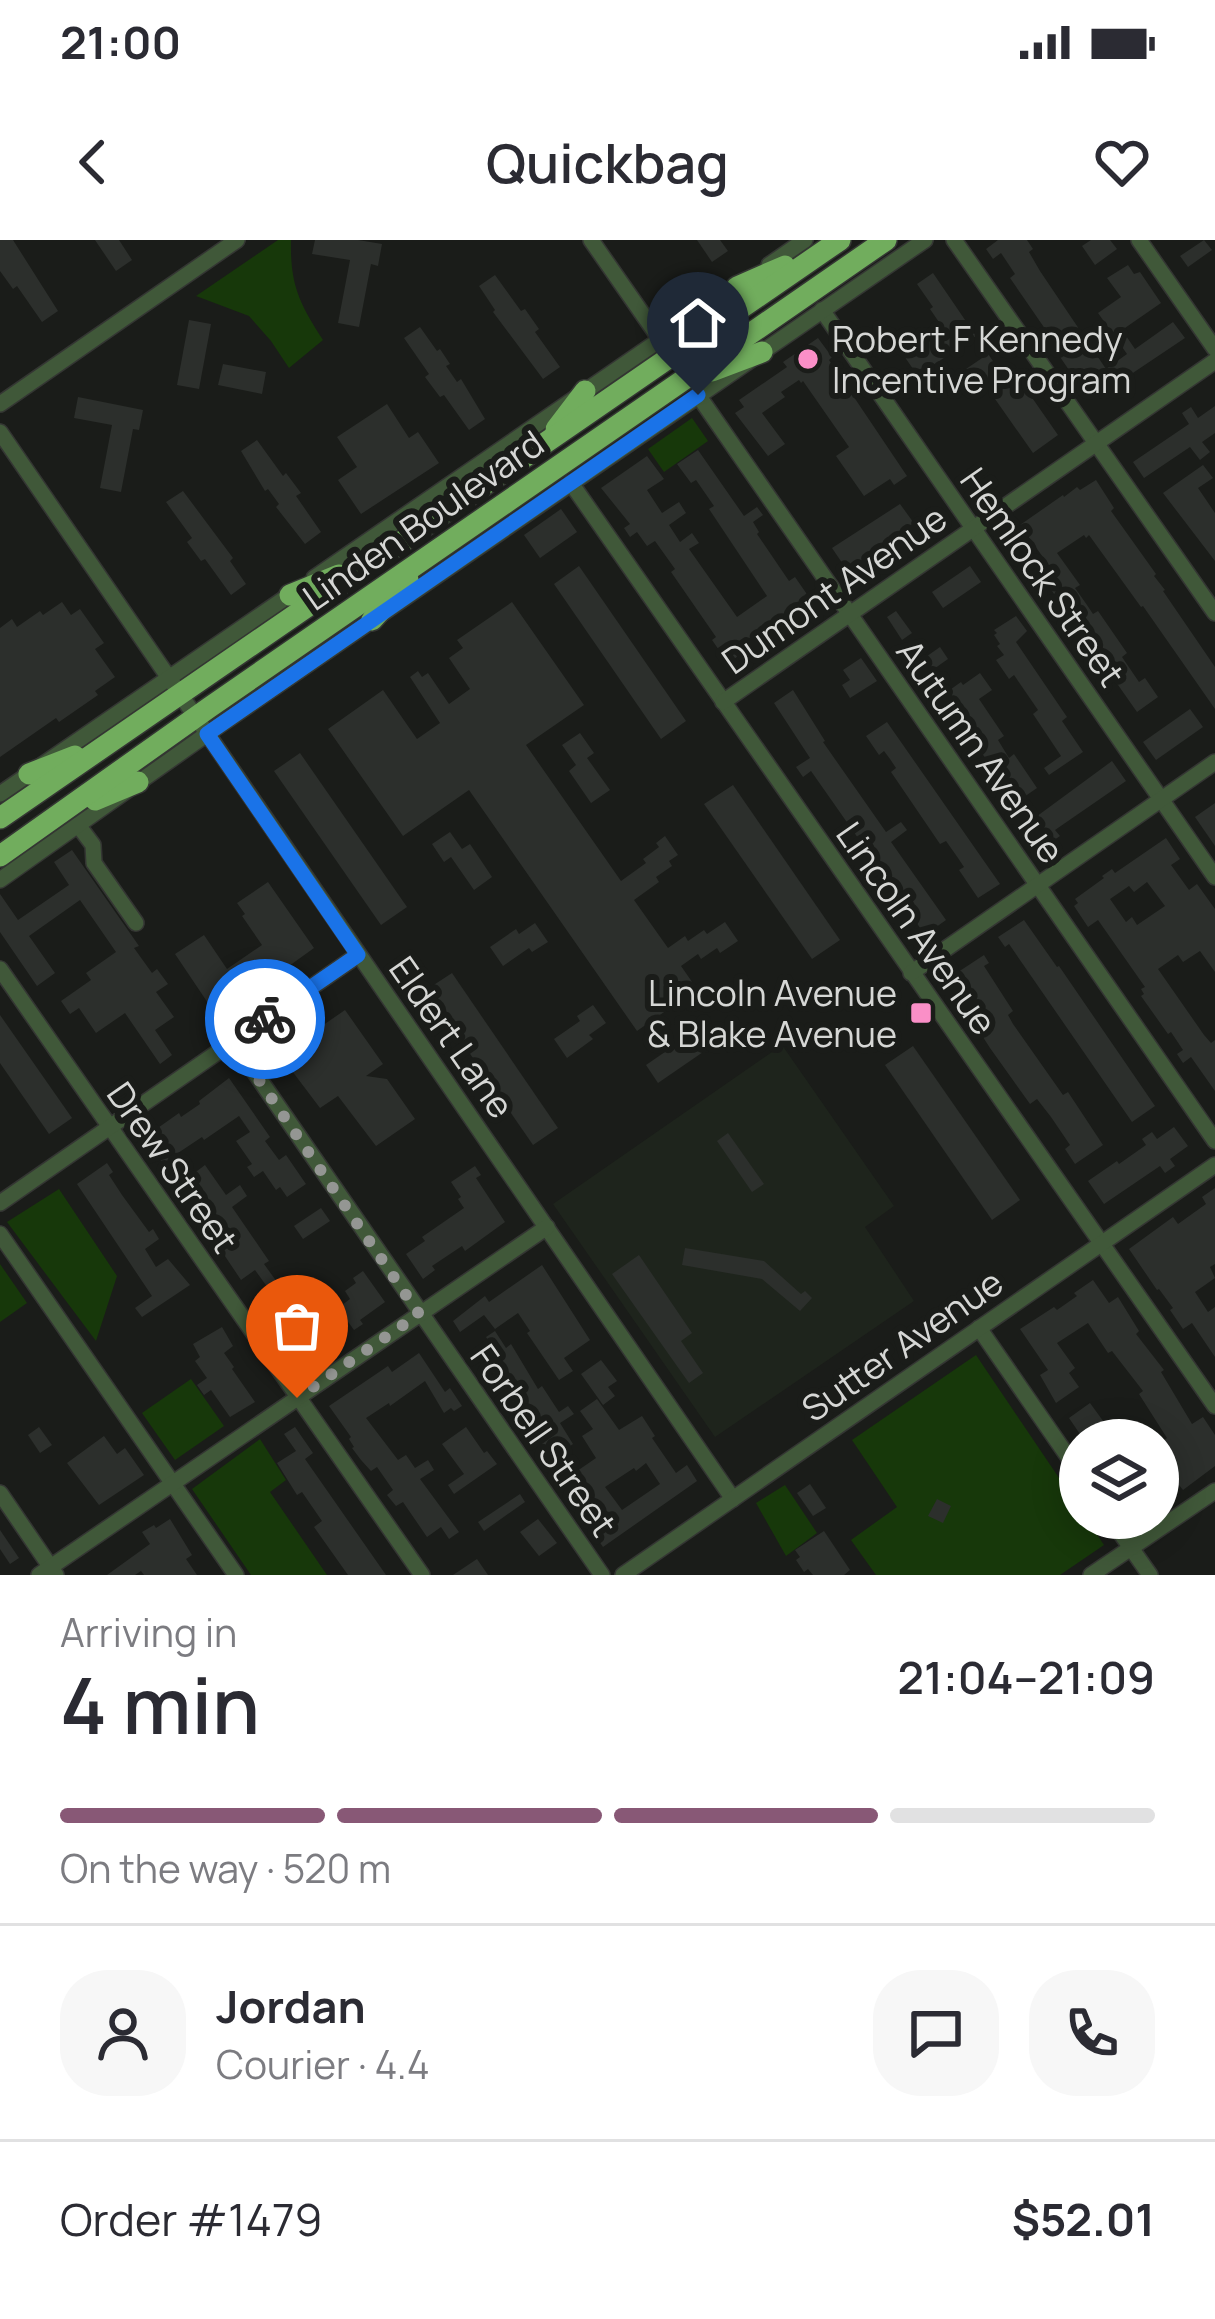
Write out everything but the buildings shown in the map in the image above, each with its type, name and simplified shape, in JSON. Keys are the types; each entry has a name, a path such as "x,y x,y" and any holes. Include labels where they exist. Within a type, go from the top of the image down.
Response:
{"highway":[{"name":"Linden Boulevard","path":"0,856 201,726 430,555 886,240"},
{"path":"736,287 835,244"},
{"name":"Linden Boulevard","path":"0,818 114,741 175,687 378,559 835,244"},
{"path":"678,384 762,352"},
{"path":"544,444 585,391"},
{"path":"372,620 430,555"},
{"path":"290,595 378,559"},
{"path":"29,774 114,741"},
{"path":"55,817 138,782"}],"street":[{"path":"0,404 237,240"},
{"path":"591,240 660,339"},
{"name":"Linden Boulevard","path":"0,794 175,687 290,595 805,240"},
{"name":"Linden Boulevard","path":"0,880 138,782 201,726 372,620 925,240"},
{"path":"954,240 1215,613"},
{"path":"1139,240 1215,350"},
{"name":"Hemlock Street","path":"822,310 1215,877"},
{"name":"Dumont Avenue","path":"723,702 1215,361"},
{"name":"Autumn Avenue","path":"698,395 1215,1141"},
{"name":"Eldert Lane","path":"0,431 733,1499"},
{"name":"Lincoln Avenue","path":"571,483 1215,1406"},
{"path":"911,973 1215,762"},
{"path":"78,825 93,845 94,863 136,923"},
{"path":"0,1202 358,955"},
{"name":"Drew Street","path":"0,969 422,1575"},
{"name":"Forbell Street","path":"233,1042 602,1575"},
{"name":"Sutter Avenue","path":"623,1575 1215,1165"},
{"path":"0,1493 49,1572 547,1227"},
{"path":"0,1234 236,1575"},
{"path":"979,1328 1059,1444"},
{"path":"1090,1575 1215,1491"},
{"path":"1125,1539 1150,1575"}],"shaded area":[{"path":"782,1045 894,1206 865,1227 914,1301 715,1437 553,1204"}],"green space":[{"path":"278,240 291,240 298,293 323,340 289,368 249,316 196,296"},
{"path":"692,418 708,441 664,472 648,449"},
{"path":"59,1189 117,1276 96,1341 7,1222"},
{"path":"0,1264 27,1303 0,1322"},
{"path":"976,1355 1059,1478 1059,1539 1100,1539 1104,1545 1060,1575 876,1575 851,1540 897,1507 852,1440"},
{"path":"191,1379 224,1426 175,1460 142,1413"},
{"path":"260,1439 286,1480 270,1492 327,1575 251,1575 192,1489"},
{"path":"785,1485 817,1533 786,1556 756,1503"}],"way so far":[{"path":"265,1019 233,1042 419,1314 297,1398"}],"place":[{"name":"Robert F Kennedy Incentive Program","path":"808,359"},
{"name":"Lincoln Avenue & Blake Avenue","path":"921,1013"}],"route":[{"path":"265,1019 358,955 207,734 698,395"}]}
